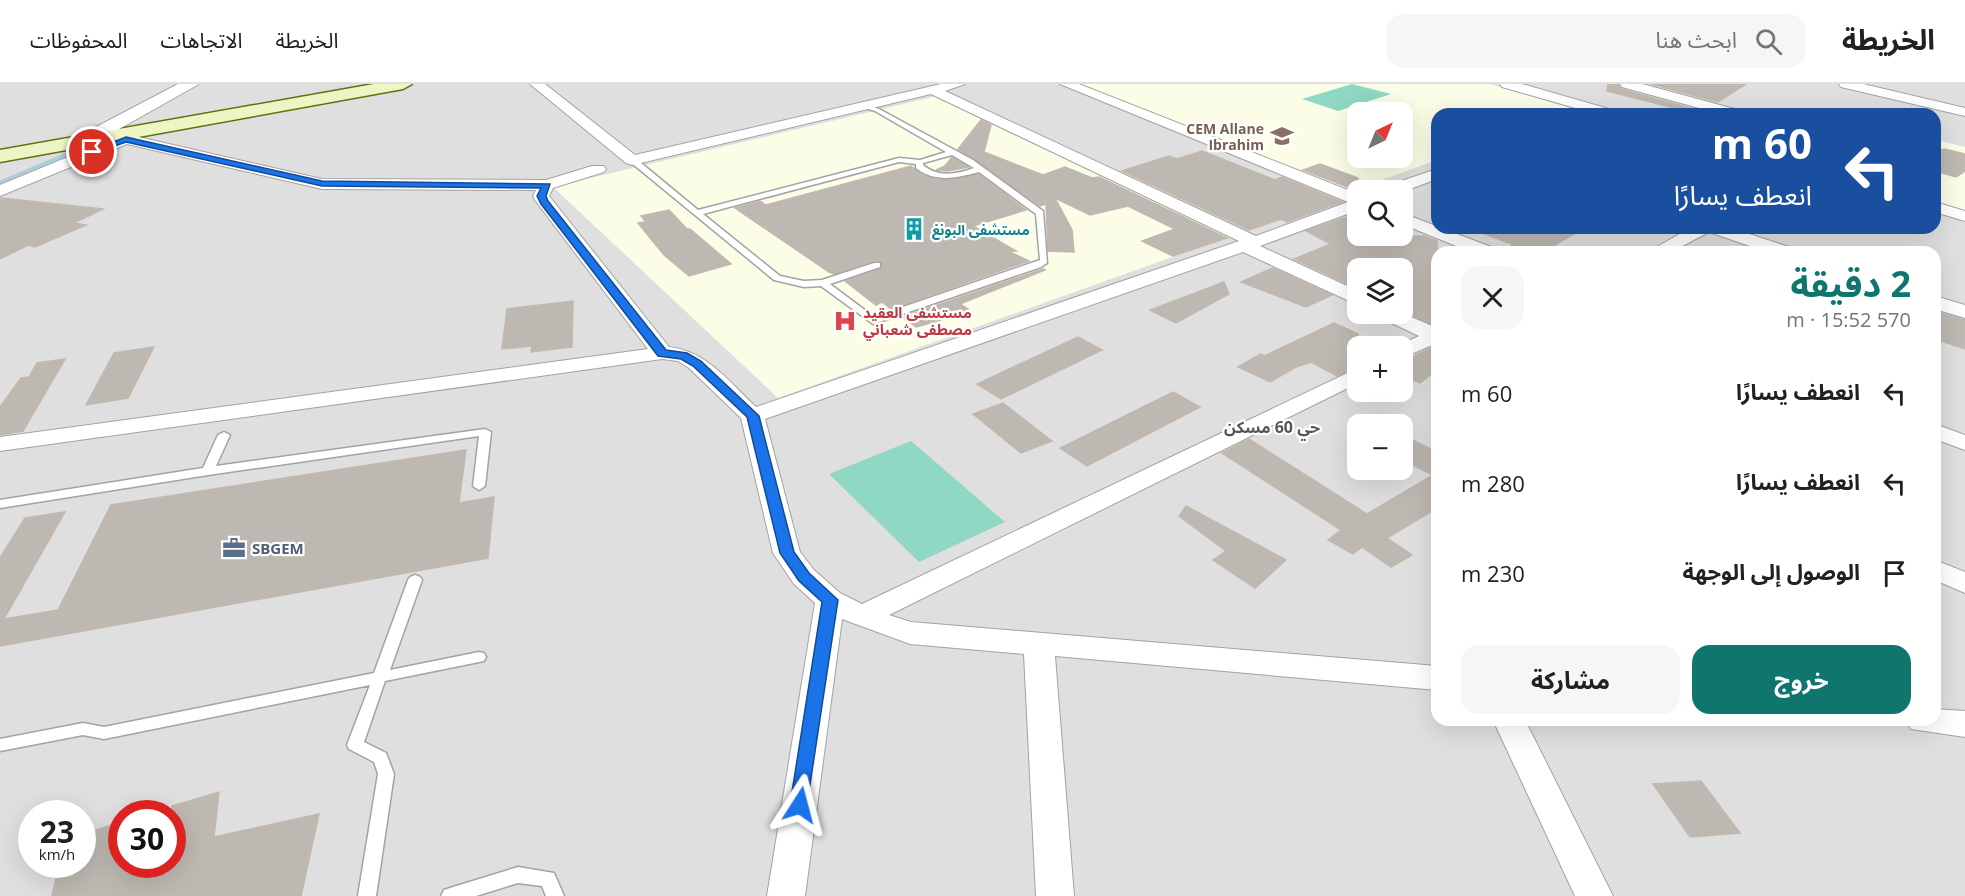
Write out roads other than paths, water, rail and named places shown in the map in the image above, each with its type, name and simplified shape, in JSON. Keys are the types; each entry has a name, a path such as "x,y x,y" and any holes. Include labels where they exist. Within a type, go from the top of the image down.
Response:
{"main road":[{"path":"0,156 126,136 403,84"}],"street":[{"path":"82,142 191,84"},
{"path":"537,84 632,160 958,84"},
{"path":"905,84 926,91 1250,244 1347,293"},
{"path":"1067,84 1347,198"},
{"path":"1507,84 1586,108"},
{"path":"1627,84 1715,108"},
{"path":"1615,108 1676,84"},
{"path":"1846,84 1965,112"},
{"path":"1936,108 1957,98"},
{"path":"0,191 126,136 322,184 547,186 598,169"},
{"path":"1413,183 1431,176"},
{"path":"547,186 541,196 544,202 662,353"},
{"path":"753,416 1250,244 1347,206"},
{"path":"1941,209 1965,216"},
{"path":"1413,222 1431,230"},
{"path":"1442,234 1472,246"},
{"path":"1669,246 1692,234"},
{"path":"1732,234 1767,246"},
{"path":"1941,304 1965,312"},
{"path":"1410,324 1431,334"},
{"path":"1413,347 1431,338"},
{"path":"0,444 662,353 683,356 697,363 753,416 787,553 804,577 830,600 861,617 910,633 1431,677"},
{"path":"861,617 1347,379"},
{"path":"1941,572 1965,583"},
{"path":"786,896 830,600"},
{"path":"1039,644 1055,896"},
{"path":"1941,722 1965,724"},
{"path":"1512,726 1594,896"}],"lane":[{"path":"823,283 873,321 1044,261 1040,213 953,152 877,110 864,106"},
{"path":"696,213 899,160 920,162 953,152"},
{"path":"632,160 777,278 804,284 823,283 877,266"},
{"path":"920,162 919,166 924,171 936,175 952,176 980,169"},
{"path":"0,504 208,471 485,432 479,486"},
{"path":"208,471 224,435"},
{"path":"367,896 386,774 380,758 355,745 415,580"},
{"path":"0,745 83,729 104,733 479,657"},
{"path":"450,896 496,880 526,875 548,879 555,896"}],"waterway":[{"path":"0,183 89,145"}],"place":[{"name":"CEM Allane Ibrahim","path":"1282,136"},
{"name":"مستشفى البونغ","path":"914,229"},
{"name":"مستشفى العقيد مصطفى شعباني","path":"845,321"},
{"name":"SBGEM","path":"234,548"}],"district":[{"name":"حي 60 مسكن","path":"1272,427"}]}
